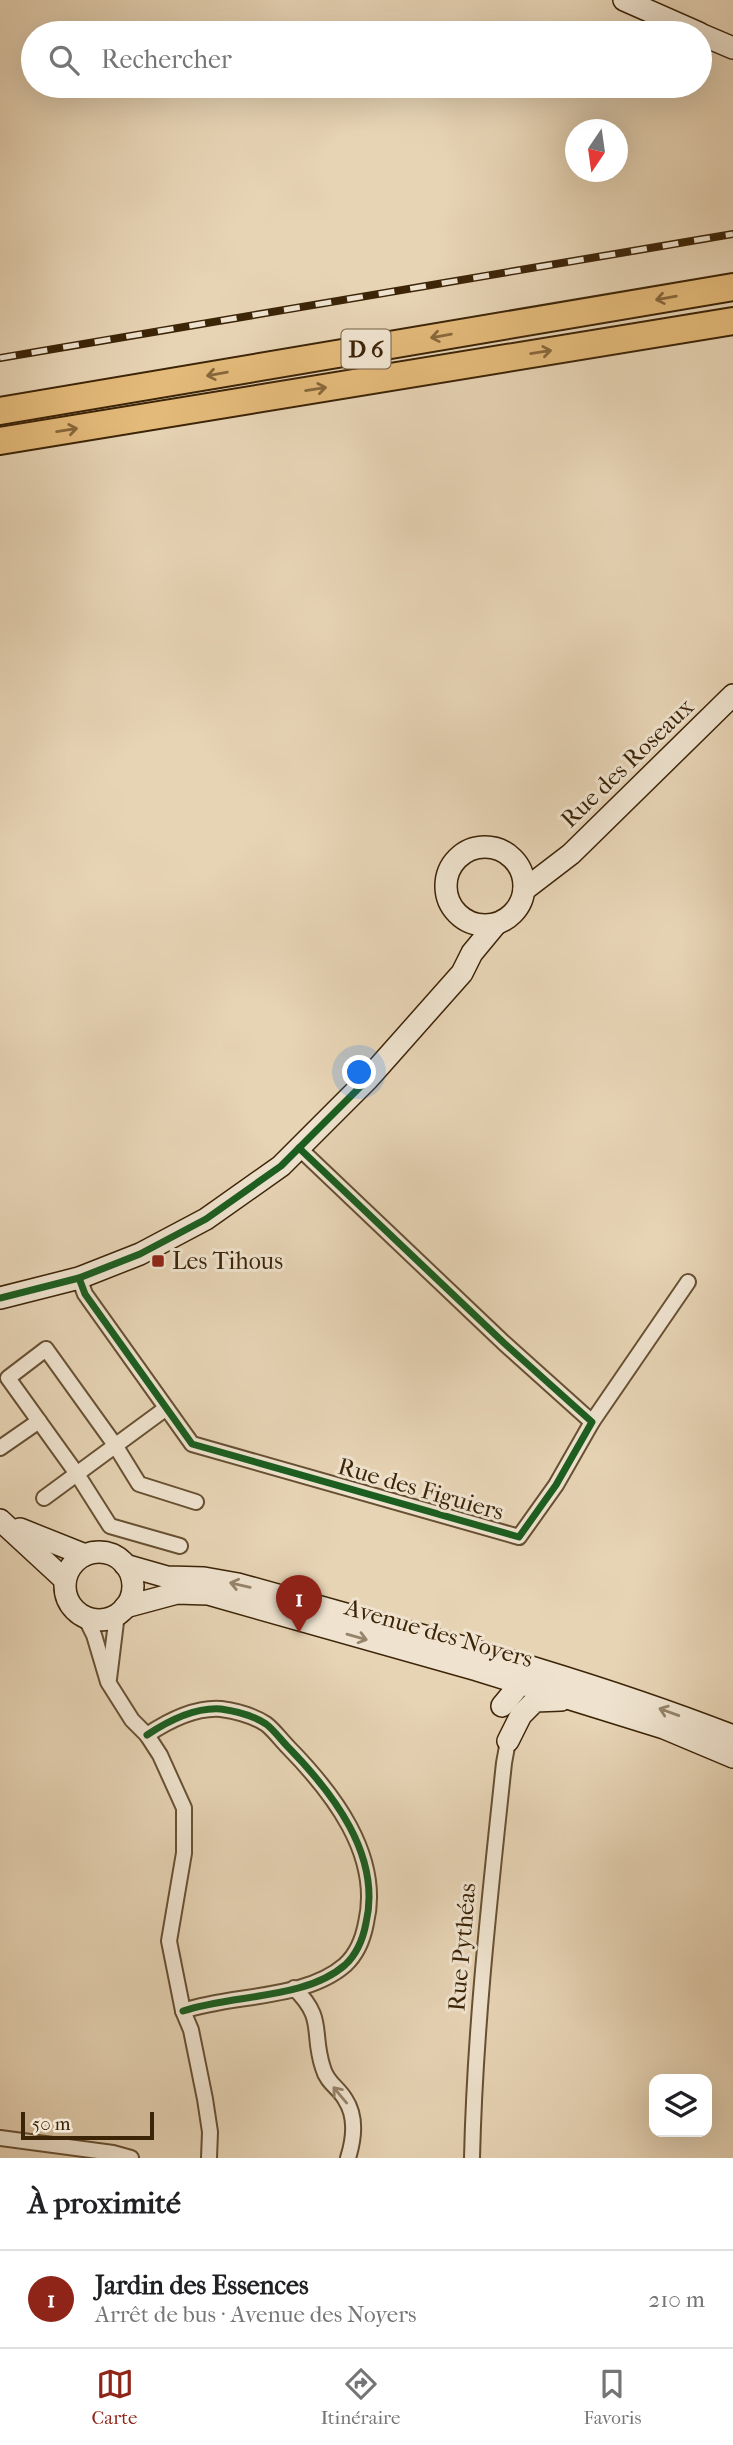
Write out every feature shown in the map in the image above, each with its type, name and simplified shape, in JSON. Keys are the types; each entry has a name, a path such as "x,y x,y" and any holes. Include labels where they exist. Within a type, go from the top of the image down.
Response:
{"highway":[{"name":"D 6","path":"0,411 733,287"},
{"name":"D 6","path":"0,441 733,321"}],"street":[{"path":"624,0 670,21"},
{"path":"712,39 733,48"},
{"name":"Rue des Roseaux","path":"0,1298 79,1278 140,1254 206,1219 281,1166 368,1079 462,973 472,953 496,924 507,919 522,902 524,890 581,845 733,695"},
{"path":"496,924 482,926 458,915 450,904 446,891 447,877 452,865 461,855 473,849 487,847 500,850 511,857 520,868 524,890"},
{"path":"520,868 555,867"},
{"path":"469,922 472,953"},
{"path":"299,1148 504,1343 592,1422 688,1282"},
{"name":"Rue des Figuiers","path":"79,1278 85,1294 192,1444 519,1537 556,1485 592,1422"},
{"path":"180,1546 110,1526 77,1474 8,1378 46,1349 115,1445 139,1484 195,1502"},
{"path":"44,1498 165,1409"},
{"path":"0,1448 39,1421"},
{"path":"2,1522 85,1555 107,1553 125,1564 131,1574 133,1586 131,1597 121,1610 108,1682"},
{"path":"2,1522 65,1580"},
{"path":"85,1555 68,1569 65,1591 69,1602 85,1617 95,1619 121,1610"},
{"name":"Avenue des Noyers","path":"125,1564 167,1577 204,1578 238,1584 587,1683 733,1736"},
{"name":"Avenue des Noyers","path":"121,1610 177,1593 208,1594 521,1683 664,1728 733,1757"},
{"path":"85,1617 94,1635 108,1682 166,1766 184,1808 184,1853 169,1941 205,2099 210,2132 209,2158"},
{"path":"477,1671 487,1681 502,1706 508,1741"},
{"path":"502,1706 521,1683 549,1674 587,1683"},
{"path":"508,1741 521,1715 535,1701 571,1699"},
{"path":"147,1735 166,1722 198,1711 219,1709 250,1716 266,1724 312,1772 334,1801 360,1847 367,1873 369,1910 359,1945 346,1964 329,1976 293,1988 183,2011"},
{"name":"Rue Pythéas","path":"472,2158 474,2077 482,1973 508,1741"},
{"path":"293,1988 314,2011 322,2066 327,2081 345,2099 352,2117 354,2132 348,2158"},
{"path":"0,2138 113,2153 131,2158"}],"railway":[{"path":"0,358 733,234"}],"cycle path":[{"path":"0,1298 79,1278 140,1254 206,1219 281,1166 368,1079"},
{"path":"79,1278 85,1294 192,1444 519,1537 556,1485 592,1422 504,1343 299,1148"},
{"path":"147,1735 182,1716 211,1709 238,1713 266,1724 305,1765 336,1805 360,1849 367,1873 369,1898 365,1929 356,1951 345,1965 310,1985 183,2011"}],"place":[{"name":"Les Tihous","path":"158,1261"},
{"name":"Jardin des Essences","path":"299,1633"}]}
